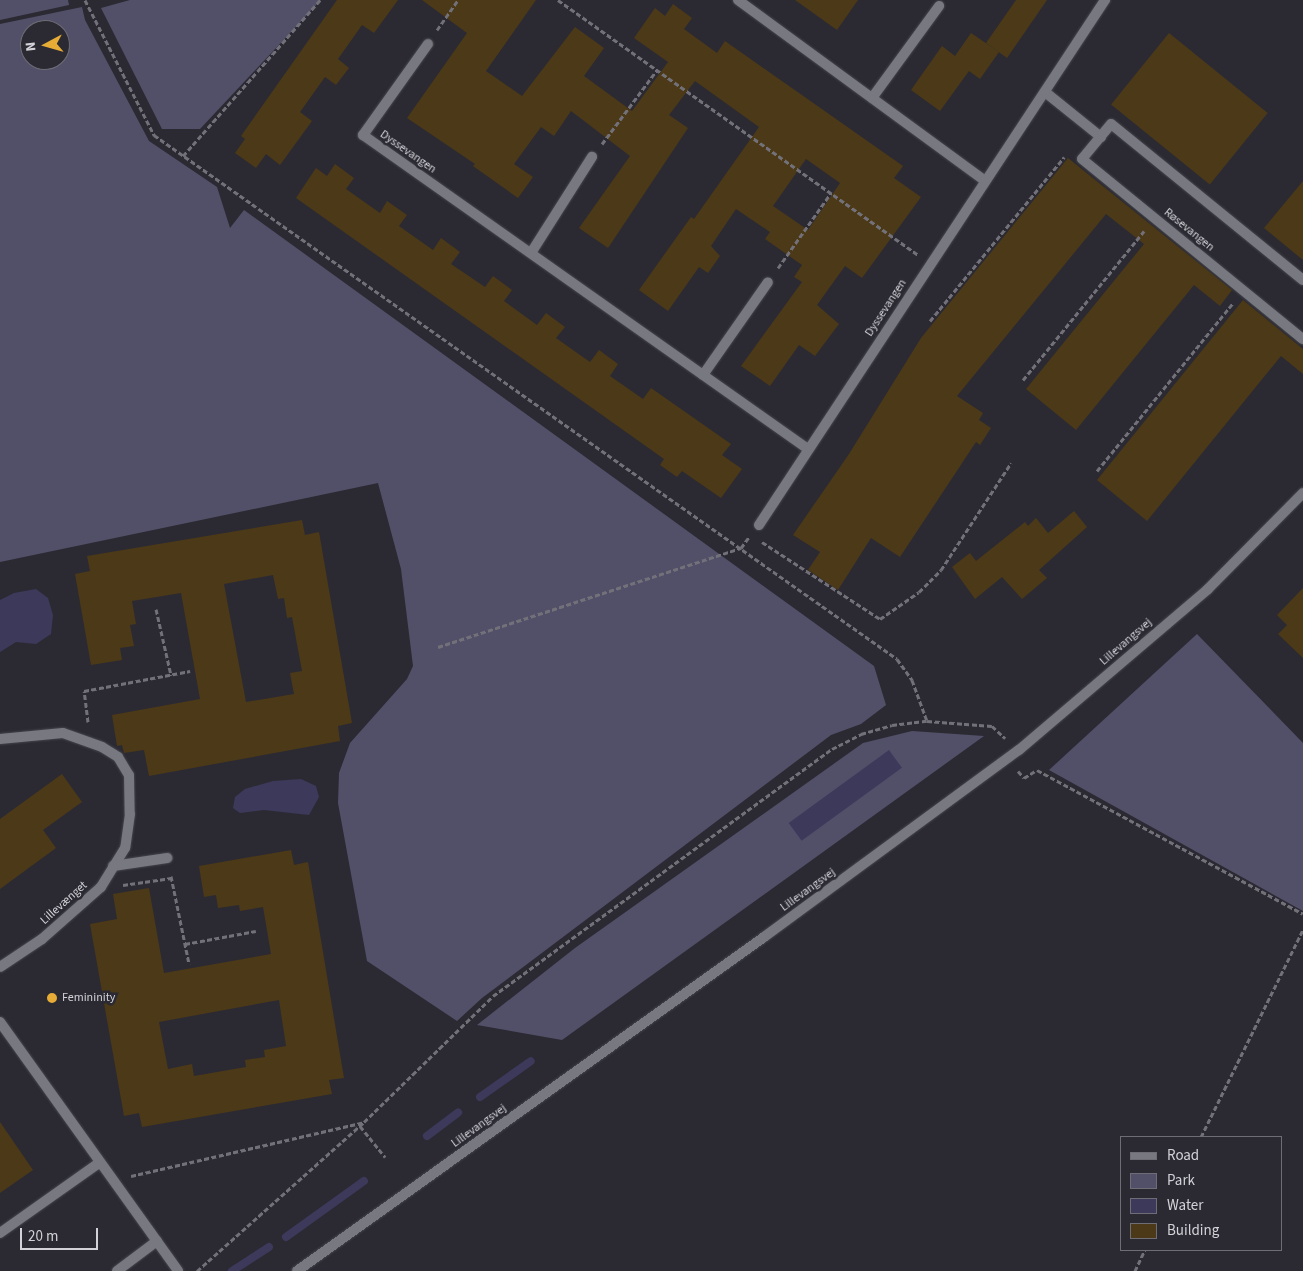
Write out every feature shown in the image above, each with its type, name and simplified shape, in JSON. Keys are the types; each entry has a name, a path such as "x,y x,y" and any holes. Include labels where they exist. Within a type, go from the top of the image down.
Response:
{"street":[{"path":"738,0 986,181"},
{"name":"Dyssevangen","path":"759,525 1105,0"},
{"path":"872,98 939,6"},
{"name":"Dyssevangen","path":"428,44 363,135 808,449"},
{"path":"1045,92 1101,137"},
{"path":"1082,160 1111,124 1303,280"},
{"path":"531,253 592,157"},
{"name":"Røsevangen","path":"1082,160 1303,339"},
{"path":"703,375 768,282"},
{"name":"Lillevangsvej","path":"297,1271 764,937 1019,750 1208,589 1303,493"},
{"name":"Lillevænget","path":"0,739 63,733 90,743 118,757 129,775 130,814 126,839 101,887 57,926 0,967"},
{"path":"113,866 167,858"},
{"path":"0,1022 111,1181 178,1271"},
{"path":"0,1233 99,1163"},
{"path":"116,1271 158,1242"}],"path":[{"path":"84,0 154,135 897,660 912,680 927,722"},
{"path":"183,156 320,0"},
{"path":"428,44 458,0"},
{"path":"558,0 930,264"},
{"path":"592,157 657,70"},
{"path":"930,321 1070,149 1082,160"},
{"path":"768,282 831,193"},
{"path":"1023,380 1154,218"},
{"path":"1097,471 1243,290"},
{"path":"751,535 880,618 919,592 941,570 1011,463"},
{"path":"438,647 741,548"},
{"path":"156,609 171,675"},
{"path":"90,743 84,691 190,671"},
{"path":"197,1271 360,1126 493,996 832,749 869,732 892,725 927,722 992,726"},
{"path":"1037,770 1303,914"},
{"path":"167,858 189,964"},
{"path":"1201,1136 1303,930"},
{"path":"185,944 256,931"},
{"path":"111,1181 364,1122"},
{"path":"360,1126 384,1157"},
{"path":"1135,1271 1145,1251"}],"green space":[{"path":"0,0 68,0 69,5 0,20"},
{"path":"130,0 321,0 200,129 162,129 101,8"},
{"path":"82,7 85,20 149,141 217,187 230,228 244,210 874,666 886,705 861,724 831,735 482,998 457,1021 367,961 338,803 339,773 350,743 407,679 413,666 401,569 378,483 0,562 0,24"},
{"path":"1197,634 1303,743 1303,911 1049,770"},
{"path":"912,731 984,736 562,1040 477,1025 575,948 863,743"}],"water":[{"path":"36,589 48,598 53,615 51,634 36,644 16,642 0,652 0,600 14,593"},
{"path":"889,750 902,768 802,841 789,823"},
{"path":"301,779 316,786 319,797 309,815 264,810 240,813 233,808 235,797 245,789 273,781"}],"building":[{"path":"337,0 398,0 374,33 362,25 338,59 349,68 336,85 325,77 300,112 312,121 280,165 266,154 256,168 235,153 245,139 241,136"},
{"path":"422,0 536,0 486,71 522,96 575,27 604,48 584,76 632,111 668,62 634,38 655,8 665,16 673,4 692,18 684,29 717,53 725,41 903,166 894,178 921,197 862,278 845,266 817,305 839,324 815,356 799,345 770,386 741,366 802,282 794,277 802,265 765,239 770,232 736,209 711,246 720,256 708,273 699,267 668,311 639,290 691,217 694,219 759,127 695,81 669,115 688,128 608,248 579,228 630,156 571,111 554,136 541,127 514,164 533,177 518,198 473,166 475,164 407,118 467,33","holes":["806,159 840,183 808,230 773,206"]},
{"path":"795,0 858,0 837,30"},
{"path":"1016,0 1047,0 1007,58 986,43"},
{"path":"971,33 999,52 980,79 969,71 940,111 911,90 942,46 955,56"},
{"path":"1169,33 1268,113 1210,184 1111,104"},
{"path":"1068,158 1232,290 1220,306 1194,285 1076,430 1026,389 1144,244 1106,214 957,396 983,413 979,420 991,428 980,445 976,442 900,557 871,538 838,590 808,570 820,552 793,535 849,454 921,338"},
{"path":"335,164 354,178 346,189 380,213 387,201 407,215 399,226 433,250 441,238 460,252 451,264 485,287 493,276 512,290 504,301 537,325 546,313 565,327 556,338 590,362 599,350 618,364 610,376 643,399 651,388 731,444 722,455 742,469 721,498 682,471 677,477 660,465 664,459 296,198 316,168 327,176"},
{"path":"1303,181 1303,260 1264,228"},
{"path":"1243,300 1303,349 1303,374 1281,356 1147,521 1097,480"},
{"path":"1074,511 1087,527 1039,570 1047,578 1022,599 1002,577 975,599 952,567 970,553 976,561 1025,522 1028,526 1036,518 1048,533"},
{"path":"302,520 305,535 319,532 352,723 338,726 340,741 149,776 144,750 124,753 122,745 117,746 112,715 200,699 181,593 132,601 136,624 130,625 134,646 120,648 122,660 91,665 75,574 90,571 87,556","holes":["273,575 278,599 284,598 287,618 292,617 302,671 290,673 294,694 246,702 224,584"]},
{"path":"1303,588 1303,658 1278,634 1287,625 1277,615"},
{"path":"62,774 82,802 43,830 56,848 0,889 0,819"},
{"path":"291,850 294,865 308,862 344,1078 329,1080 332,1094 142,1127 139,1113 124,1116 90,924 117,919 113,894 149,888 164,973 271,954 263,907 240,911 239,905 218,908 216,895 204,897 199,866","holes":["279,1000 286,1046 264,1050 265,1057 245,1060 246,1067 194,1076 192,1064 168,1069 159,1022"]},
{"path":"0,1122 33,1170 0,1193"}],"waterway":[{"path":"480,1097 531,1061"},
{"path":"427,1136 458,1113"},
{"path":"286,1237 364,1181"},
{"path":"232,1271 269,1247"}],"place":[{"name":"Femininity","path":"52,998"}]}
